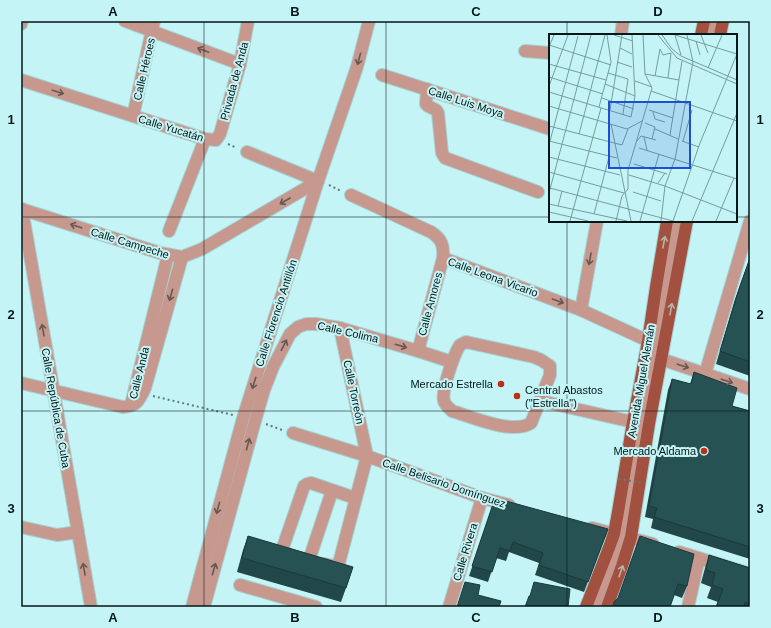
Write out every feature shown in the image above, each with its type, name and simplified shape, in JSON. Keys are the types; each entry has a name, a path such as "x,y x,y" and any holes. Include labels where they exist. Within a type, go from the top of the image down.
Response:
{"main road":[{"path":"701,34 704,21"},
{"path":"720,34 723,21"},
{"name":"Avenida Miguel Alemán","path":"586,607 597,582 622,536 649,424 657,348 656,287 667,222"},
{"name":"Avenida Miguel Alemán","path":"607,607 622,566 622,536 633,422 657,348 686,222"}],"street":[{"path":"125,21 153,26 240,64"},
{"name":"Privada de Anda","path":"210,139 220,134 240,64 248,21"},
{"name":"Calle Florencio Antillón","path":"192,607 249,419 318,181 357,67 369,21"},
{"path":"621,34 622,21"},
{"path":"712,34 715,21"},
{"name":"Calle Héroes","path":"133,116 153,26"},
{"path":"524,51 549,53"},
{"name":"Calle Luis Moya","path":"382,75 549,129"},
{"name":"Calle Yucatán","path":"21,80 210,139"},
{"path":"427,89 426,104 438,113 442,153 446,158 538,192"},
{"path":"169,231 210,139"},
{"path":"247,152 318,181"},
{"name":"Calle Campeche","path":"21,209 168,255 182,257 202,249 318,181"},
{"name":"Calle Leona Vicario","path":"351,195 438,236 442,245 443,258 581,310 705,374 750,389"},
{"name":"Calle República de Cuba","path":"21,209 91,607"},
{"path":"705,374 750,221"},
{"path":"581,310 597,222"},
{"path":"657,348 677,222"},
{"name":"Calle Anda","path":"130,406 168,255"},
{"name":"Calle Anda","path":"130,406 140,400 182,257"},
{"name":"Calle Amores","path":"418,350 443,258"},
{"name":"Calle Colima","path":"249,419 290,334 298,327 306,324 340,328 418,350 452,362"},
{"name":"Calle Torreón","path":"340,328 367,456"},
{"path":"466,342 490,347 541,360 550,366 550,375 541,401 531,423 527,426 519,428 507,427 452,411 443,400 443,392 452,362 460,345 466,342"},
{"path":"21,383 123,407 130,406"},
{"path":"541,401 633,422"},
{"name":"Calle Florencio Antillón","path":"204,607 249,419"},
{"name":"Calle Belisario Domínguez","path":"293,433 367,456 482,498 518,508"},
{"path":"355,498 311,483 304,486 283,547 286,554 333,566 339,563 367,456"},
{"path":"309,560 332,491"},
{"name":"Calle Rivera","path":"449,607 482,498"},
{"path":"584,526 665,548 750,574"},
{"path":"21,527 57,535 78,532"},
{"path":"594,607 622,536"},
{"path":"688,607 699,558"},
{"path":"240,585 316,607"}],"path":[{"name":"Calle Yucatán","path":"210,139 247,152"},
{"path":"318,181 351,195"},
{"path":"142,393 249,419 293,433"},
{"path":"619,479 643,483"}],"building":[{"path":"750,258 750,362 720,351"},
{"name":"Mercado Aldama","path":"694,372 737,388 732,406 750,411 750,547 654,517 657,508 649,506 672,379 691,384"},
{"path":"495,498 608,529 588,582 539,565 543,553 513,542 510,551 500,548 492,572 472,566"},
{"path":"248,536 353,567 346,588 242,558"},
{"path":"640,536 694,554 687,586 678,584 670,607 613,607 614,602 618,598"},
{"path":"709,555 750,568 750,604 745,602 744,607 716,607 723,589 712,585 715,573 706,570"},
{"path":"465,582 480,585 478,595 501,601 499,607 457,607"},
{"path":"534,582 570,589 568,607 525,607"}],"place":[{"name":"Mercado Estrella","path":"501,384"},
{"name":"Central Abastos (\"Estrella\")","path":"517,396"},
{"name":"Mercado Aldama","path":"704,451"}]}
